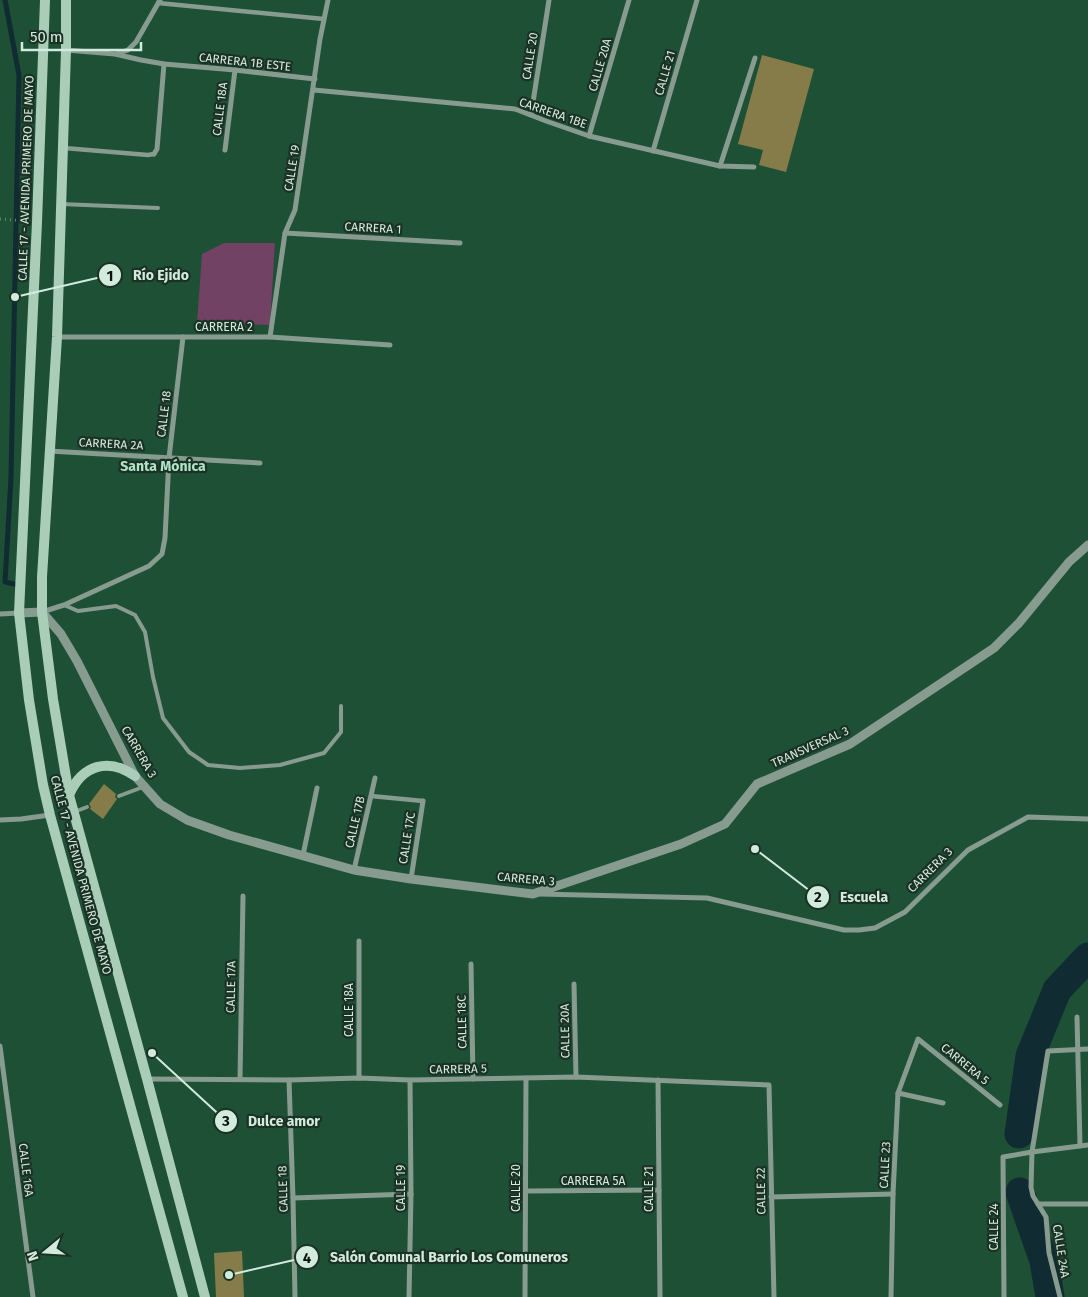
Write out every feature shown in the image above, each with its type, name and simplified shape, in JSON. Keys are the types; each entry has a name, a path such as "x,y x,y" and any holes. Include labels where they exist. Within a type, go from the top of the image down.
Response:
{"main road":[{"name":"CALLE 17 - AVENIDA PRIMERO DE MAYO","path":"45,0 19,613 29,700 43,785 45,815 183,1297"},
{"name":"CALLE 17 - AVENIDA PRIMERO DE MAYO","path":"66,0 57,337 42,576 42,612 52,699 69,795 148,1079 205,1297"},
{"path":"69,795 79,777 97,766 117,766 135,776"}],"street":[{"name":"CALLE 19","path":"270,337 285,233 295,210 320,40 328,0"},
{"name":"CALLE 20","path":"530,115 550,0"},
{"name":"CALLE 20A","path":"589,136 629,0"},
{"name":"CALLE 21","path":"652,151 697,0"},
{"path":"66,50 115,54 128,50 136,42 159,1 324,19"},
{"name":"CARRERA 1B ESTE","path":"115,54 164,64 315,79"},
{"path":"720,166 755,58"},
{"path":"63,148 148,156 154,154 157,148 164,64"},
{"name":"CALLE 18A","path":"225,150 235,70"},
{"name":"CARRERA 1BE","path":"314,90 516,109 589,136 720,166 754,167"},
{"name":"CARRERA 1","path":"285,233 460,243"},
{"name":"CARRERA 2","path":"57,337 270,337 390,345"},
{"name":"CALLE 18","path":"64,605 149,566 162,554 165,538 169,458 183,337"},
{"name":"CARRERA 2A","path":"49,450 260,463"},
{"name":"TRANSVERSAL 3","path":"533,894 681,844 725,824 757,784 850,744 994,648 1019,623 1069,562 1088,545"},
{"path":"2,614 42,612 64,605"},
{"name":"CARRERA 3","path":"42,612 61,634 77,661 135,776 160,804 187,820 229,835 354,870 533,894 708,898 844,930 859,930 875,928 905,912 968,850 1028,817 1088,819"},
{"name":"CALLE 17B","path":"354,870 375,778"},
{"path":"303,855 317,788"},
{"path":"371,796 424,801"},
{"name":"CALLE 17C","path":"411,879 424,801"},
{"path":"0,820 45,815"},
{"name":"CALLE 17A","path":"240,1079 243,896"},
{"name":"CALLE 18A","path":"359,941 359,1078"},
{"name":"CALLE 18C","path":"471,964 473,1079"},
{"name":"CALLE 20A","path":"574,984 576,1078"},
{"path":"1077,1017 1080,1146"},
{"name":"CARRERA 5","path":"918,1038 1000,1105"},
{"name":"CALLE 23","path":"892,1297 893,1194 898,1093 918,1038"},
{"name":"CALLE 16A","path":"0,1046 3,1086 33,1297"},
{"path":"1088,1049 1048,1051 1032,1152 1088,1145"},
{"name":"CARRERA 5","path":"148,1079 289,1080 359,1078 410,1080 576,1078 769,1085"},
{"name":"CALLE 20","path":"525,1297 526,1078"},
{"name":"CALLE 18","path":"289,1080 295,1297"},
{"name":"CALLE 19","path":"409,1297 411,1194 410,1080"},
{"name":"CALLE 21","path":"658,1080 660,1297"},
{"name":"CALLE 22","path":"769,1085 774,1297"},
{"path":"898,1093 943,1103"},
{"name":"CALLE 24","path":"1004,1297 1003,1157 1032,1152"},
{"name":"CALLE 24A","path":"1032,1152 1031,1187 1033,1196 1046,1217 1049,1253 1060,1297"},
{"name":"CARRERA 5A","path":"526,1191 659,1190"},
{"path":"293,1198 411,1194"},
{"path":"772,1197 893,1194"},
{"path":"1038,1204 1088,1204"}],"lane":[{"path":"61,204 158,208"},
{"path":"64,605 78,611 116,606 135,614 144,632 163,718 189,752 208,765 240,768 280,765 324,753 342,732 341,706"},
{"path":"119,796 144,787"},
{"path":"74,812 87,807"}],"path":[{"path":"0,219 37,222"}],"shaded area":[{"path":"224,243 275,243 270,325 197,323 202,254"}],"building":[{"path":"762,55 814,69 786,172 759,165 763,150 738,144"},
{"path":"104,784 116,794 115,797 117,799 103,819 90,809 89,804"},
{"path":"242,1251 244,1297 216,1297 214,1253"}],"waterway":[{"path":"5,0 19,75 11,477 5,582 14,584"},
{"path":"1019,1134 1030,1056 1057,990 1088,957"},
{"path":"1020,1192 1044,1261 1050,1297"}],"place":[{"name":"Río Ejido","path":"15,297"},
{"name":"Escuela","path":"755,849"},
{"name":"Dulce amor","path":"152,1053"},
{"name":"Salón Comunal Barrio Los Comuneros","path":"229,1275"}],"district":[{"name":"Santa Mónica","path":"163,466"}]}
